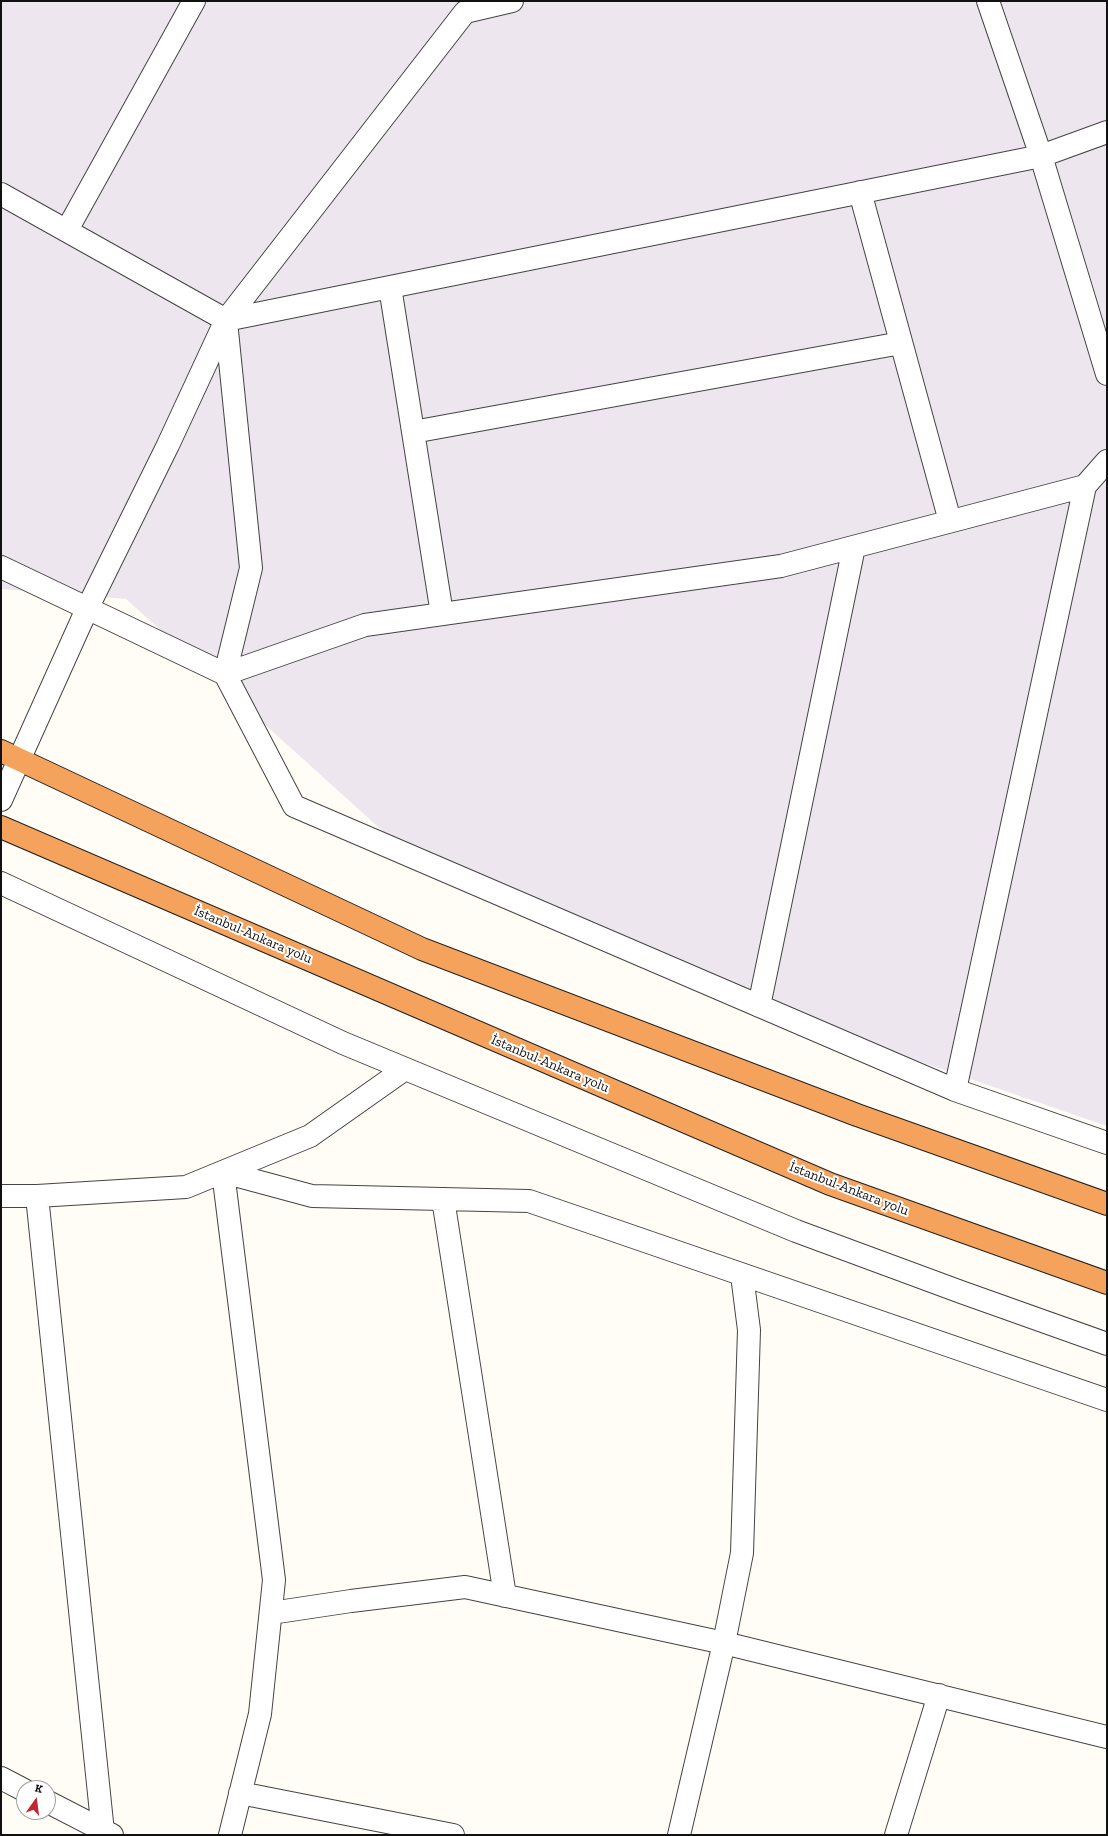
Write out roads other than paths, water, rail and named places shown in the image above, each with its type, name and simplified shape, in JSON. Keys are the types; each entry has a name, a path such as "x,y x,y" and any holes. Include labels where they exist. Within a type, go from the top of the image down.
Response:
{"highway":[{"path":"10,755 422,949 857,1115 1107,1204"},
{"name":"İstanbul-Ankara yolu","path":"1,827 830,1184 1107,1283"}],"street":[{"path":"66,230 194,1"},
{"path":"1,800 10,755 86,609 168,445 226,320 467,6 512,1"},
{"path":"988,1 1041,156 1107,374"},
{"path":"1,194 226,320 1041,156 1107,132"},
{"path":"860,192 950,521"},
{"path":"390,287 442,614"},
{"path":"225,674 251,568 226,320"},
{"path":"413,432 901,343"},
{"path":"955,1090 1085,486 1107,461"},
{"path":"225,674 365,625 781,566 1085,486"},
{"path":"759,1006 854,547"},
{"path":"1,567 86,609 225,674 294,806 955,1090 1107,1143"},
{"path":"1,883 343,1043 405,1069 796,1231 1107,1344"},
{"path":"1,1196 37,1196 186,1187 310,1136 405,1069"},
{"path":"223,1172 312,1196 529,1201 1107,1400"},
{"path":"223,1172 274,1580 260,1714 230,1835"},
{"path":"37,1196 108,1833"},
{"path":"443,1199 505,1596"},
{"path":"679,1835 724,1643 742,1553 749,1330 742,1275"},
{"path":"271,1613 351,1601 465,1587 724,1643 1107,1737"},
{"path":"896,1835 939,1695"},
{"path":"1,1778 16,1786"},
{"path":"240,1793 453,1835"},
{"path":"56,1806 108,1833"}]}
